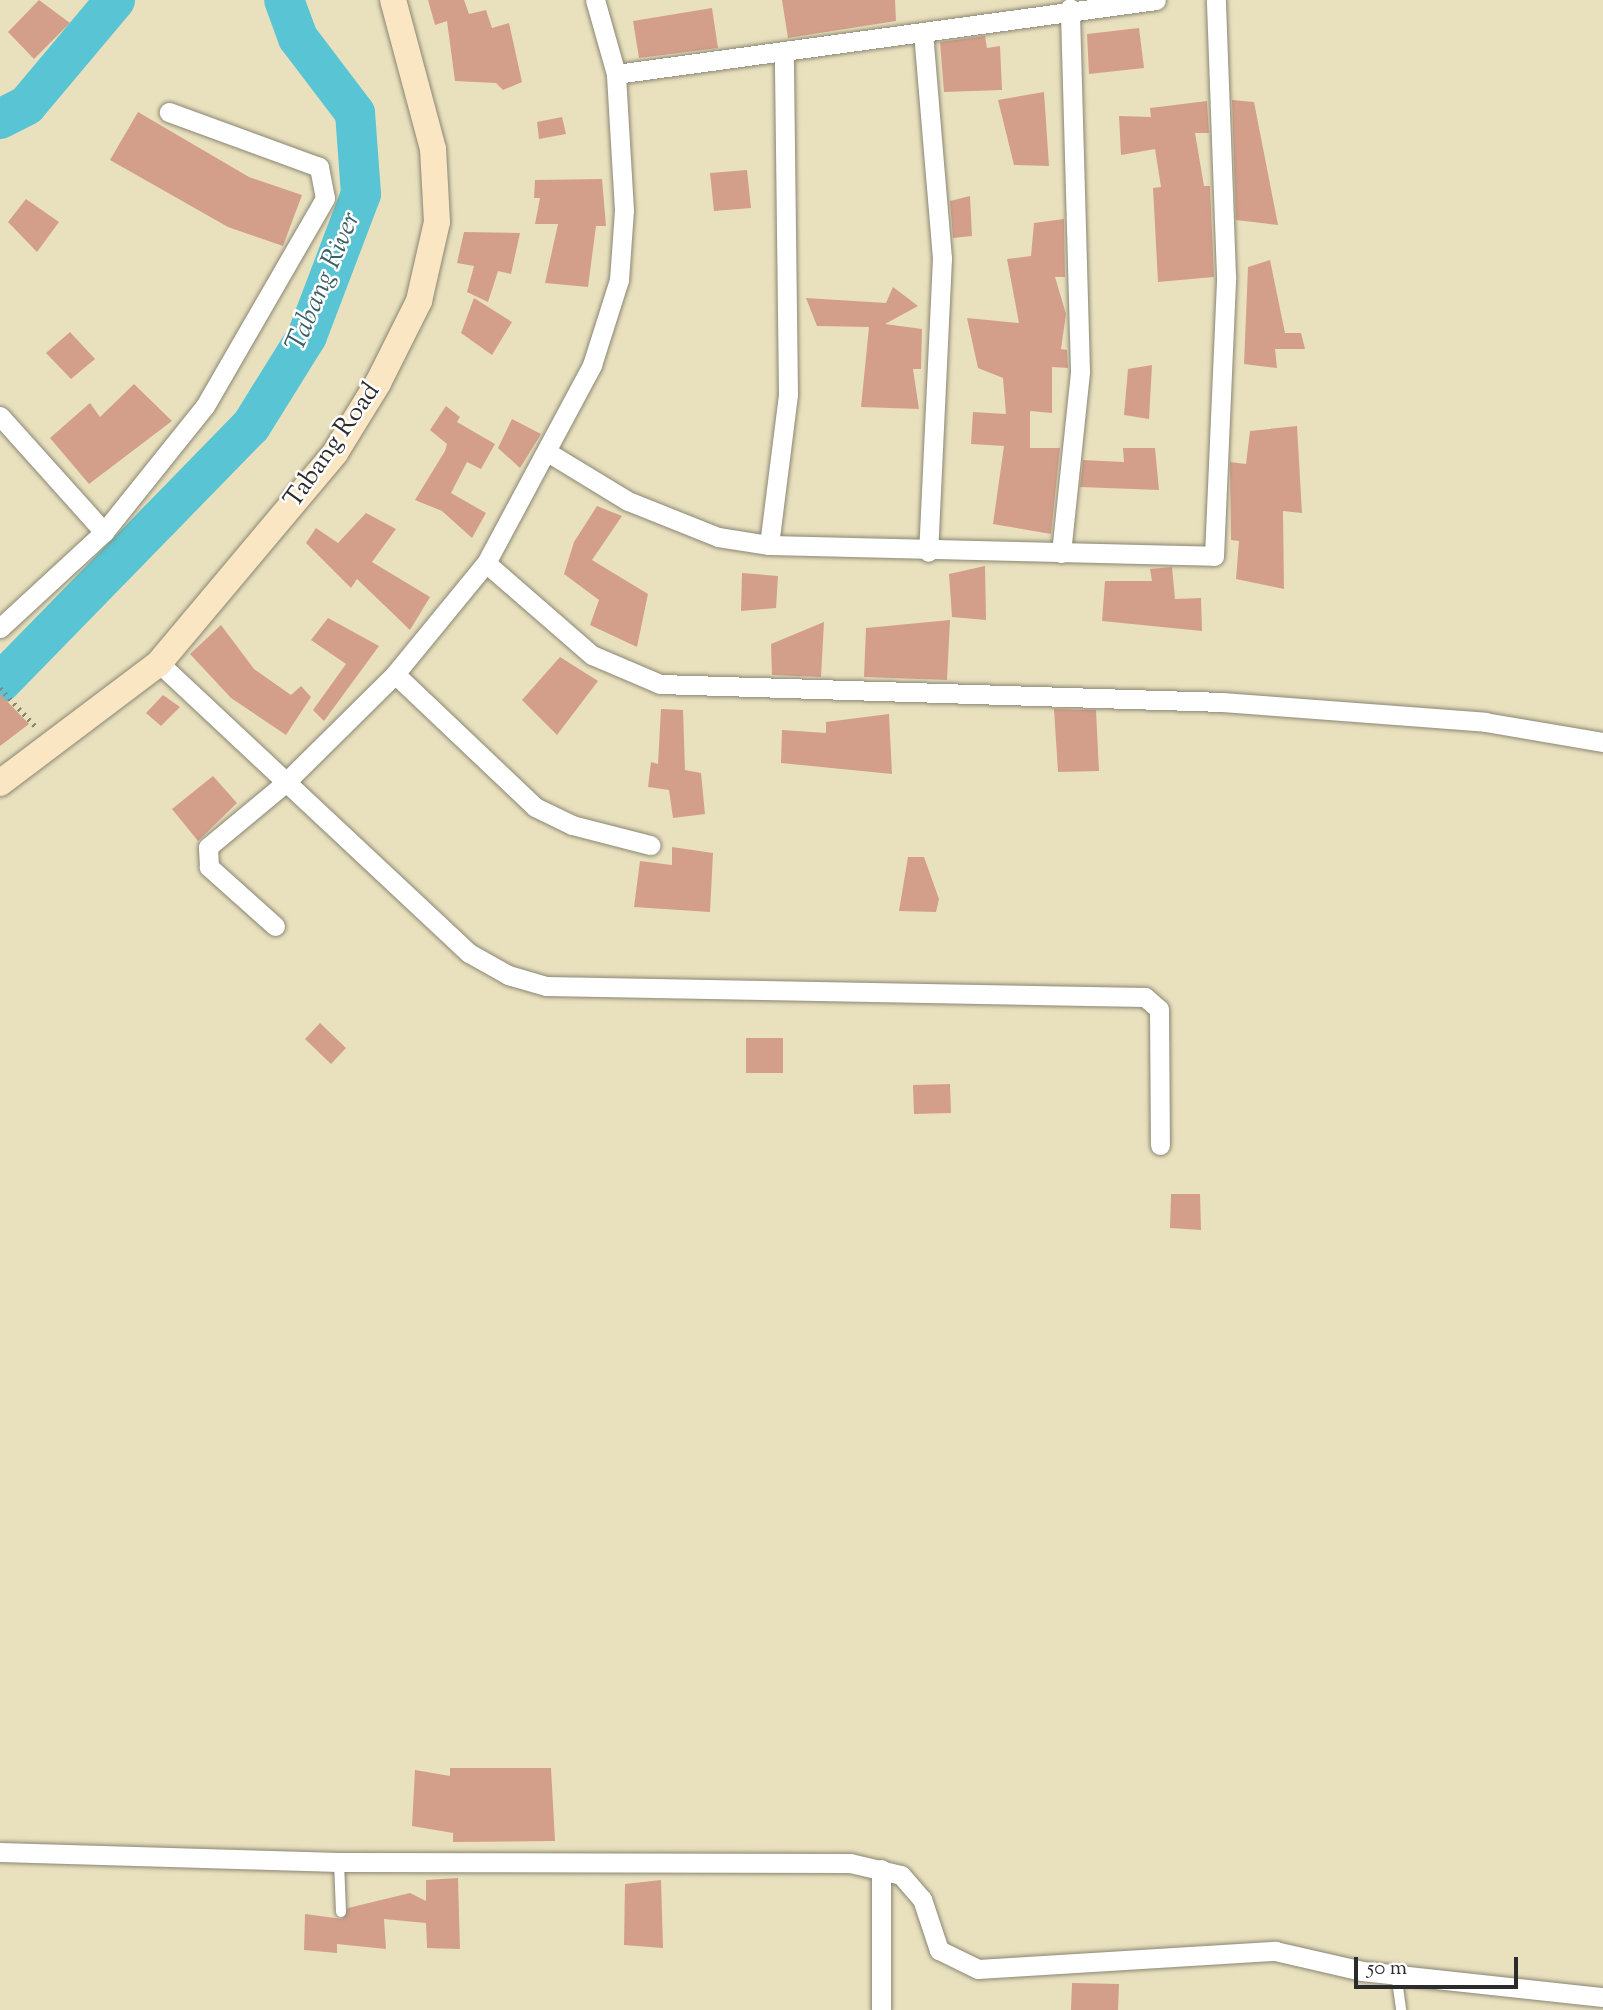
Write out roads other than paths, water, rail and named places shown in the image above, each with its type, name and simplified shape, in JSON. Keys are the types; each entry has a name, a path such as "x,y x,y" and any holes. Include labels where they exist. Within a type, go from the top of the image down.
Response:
{"main road":[{"name":"Tabang Road","path":"0,783 52,747 159,663 335,453 419,301 437,222 433,149 393,0"}],"street":[{"path":"275,926 209,867 206,855 284,784 395,674 486,563 549,453 592,365 619,280 624,210 616,74 595,0"},
{"path":"616,74 923,32 1070,8 1156,0"},
{"path":"549,453 628,501 719,537 769,545 928,552 1214,556 1226,276 1216,0"},
{"path":"1061,553 1080,371 1070,8"},
{"path":"923,32 942,258 928,552"},
{"path":"769,545 788,394 784,52"},
{"path":"0,628 104,532 205,406 325,198 319,167 169,112"},
{"path":"0,416 104,532"},
{"path":"486,563 592,654 660,684 823,692 1025,691 1222,702 1485,722 1603,742"},
{"path":"159,663 284,784 469,953 546,986 1145,997 1159,1009 1160,1145"},
{"path":"395,674 535,807 572,825 650,845"},
{"path":"0,1852 339,1862 809,1862 881,1869 901,1875 922,1899 939,1950 978,1969 1275,1951 1396,1972 1603,1997"},
{"path":"881,1869 881,2010"}],"lane":[{"path":"339,1862 341,1912"},
{"path":"1396,1972 1401,2010"}],"waterway":[{"name":"Tabang River","path":"0,119 27,105 115,0"},
{"name":"Tabang River","path":"0,683 251,426 307,336 361,194 355,113 298,38 284,0"}]}
